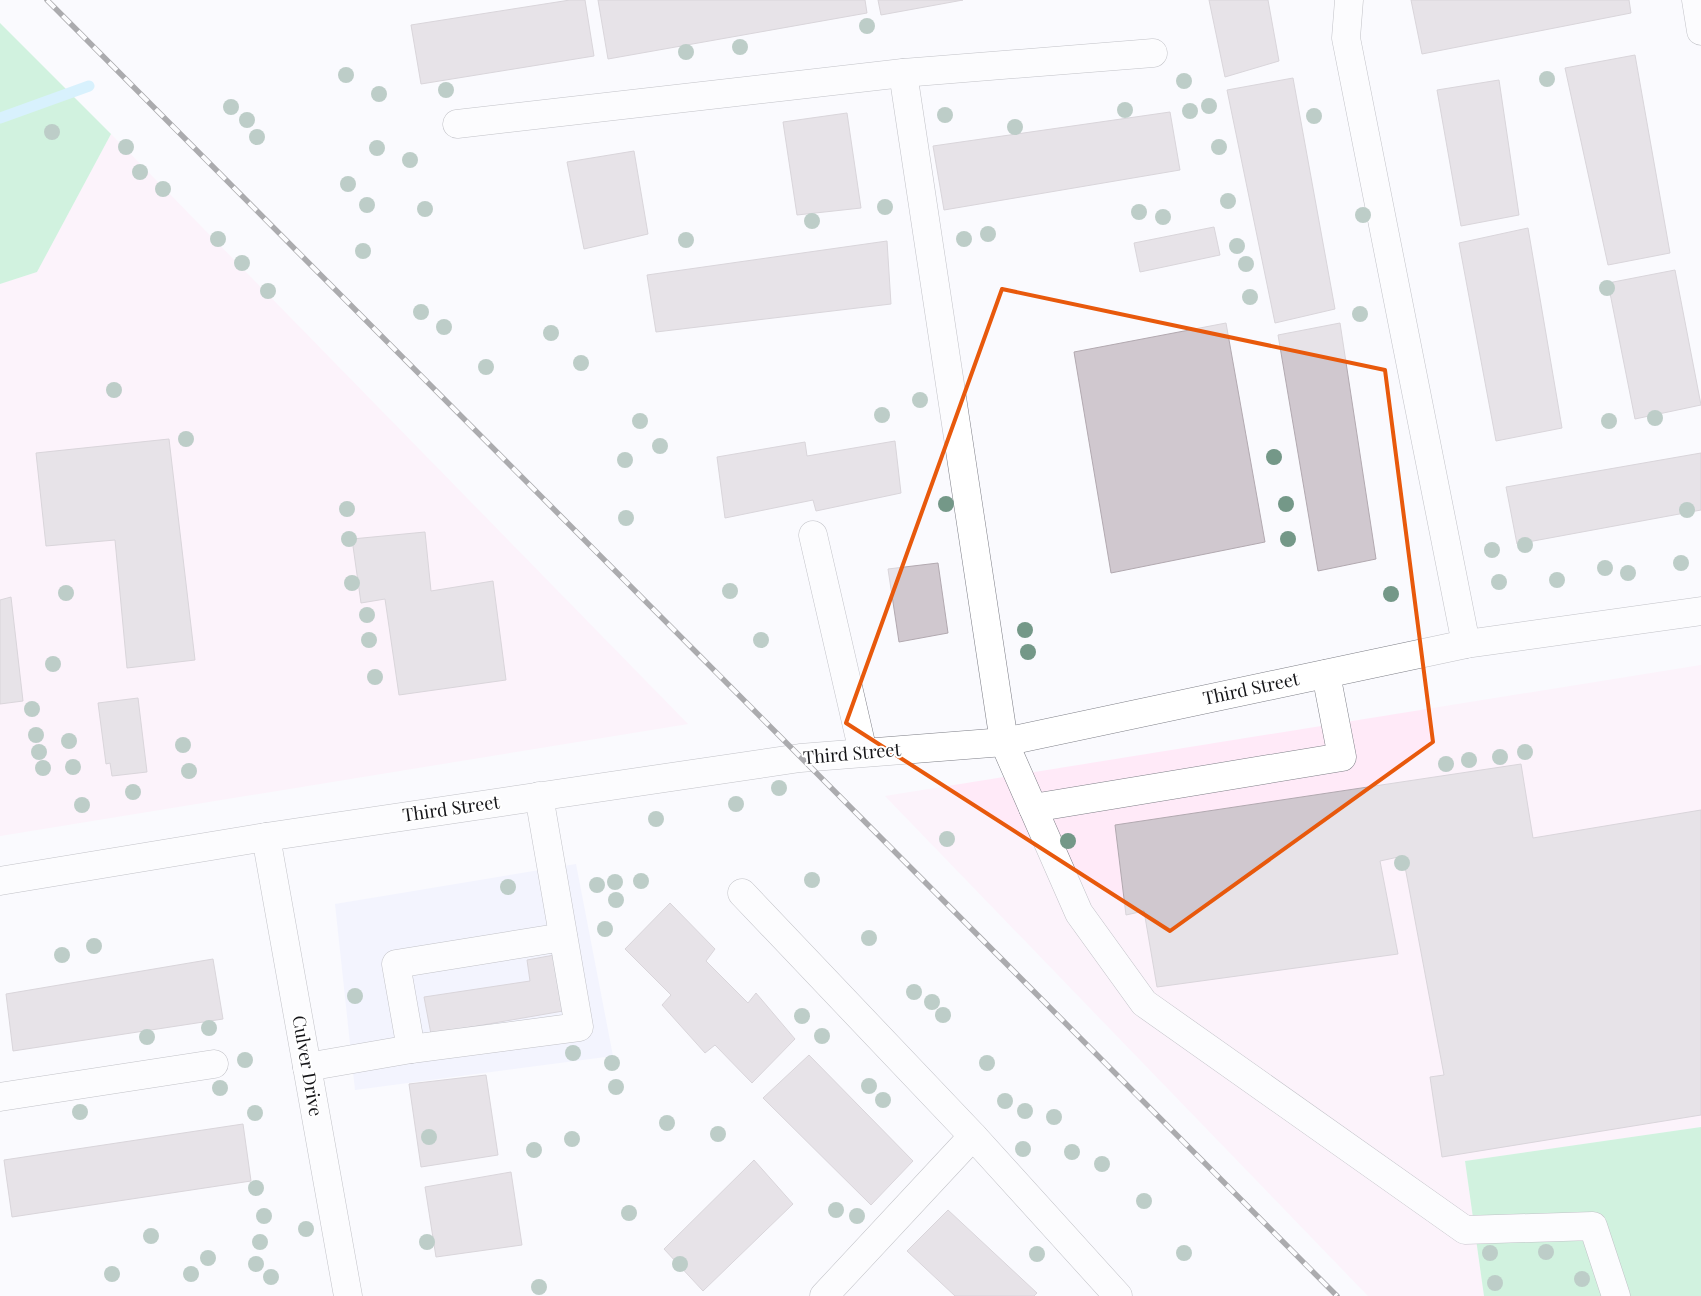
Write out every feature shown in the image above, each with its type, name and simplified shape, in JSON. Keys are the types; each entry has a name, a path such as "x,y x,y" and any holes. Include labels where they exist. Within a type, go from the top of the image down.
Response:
{"street":[{"path":"1349,0 1346,38 1466,644"},
{"path":"1696,0 1701,31"},
{"path":"457,124 903,73 1153,52"},
{"path":"903,73 1004,742 1079,913 1144,1003 1465,1230 1593,1226 1616,1296"},
{"path":"813,535 863,752"},
{"name":"Third Street","path":"0,881 266,837 800,758 1004,742 1466,644 1701,611"},
{"path":"1033,808 1342,757 1326,674"},
{"path":"307,1067 411,1049 579,1027 539,796"},
{"name":"Culver Drive","path":"266,837 348,1296"},
{"path":"742,893 973,1136 1118,1296"},
{"path":"411,1049 396,964 563,937"},
{"path":"0,1097 214,1064"},
{"path":"824,1296 973,1136"}],"highlighted area":[{"path":"1002,289 1385,370 1433,742 1170,931 846,723"}],"shaded area":[{"path":"111,134 688,724 0,836 0,284 37,272"},
{"path":"1701,665 1701,1127 1465,1161 1484,1296 1368,1296 885,796"},
{"path":"576,864 613,1056 355,1090 335,904"}],"green space":[{"path":"0,23 111,134 37,272 0,284"},
{"path":"1701,1127 1701,1296 1484,1296 1465,1161"}],"building":[{"path":"570,0 585,0 594,56 421,84 411,25"},
{"path":"598,0 865,0 867,13 608,59"},
{"path":"878,0 963,0 881,15"},
{"path":"1209,0 1268,0 1279,61 1225,77"},
{"path":"1411,0 1629,0 1631,13 1422,54"},
{"path":"1635,55 1670,253 1608,265 1565,68"},
{"path":"1293,78 1335,309 1275,323 1227,90"},
{"path":"1499,80 1519,215 1461,226 1437,90"},
{"path":"1170,112 1180,170 944,210 933,146"},
{"path":"847,113 861,208 797,215 783,122"},
{"path":"634,151 648,234 584,249 567,162"},
{"path":"1214,227 1220,255 1140,272 1134,243"},
{"path":"1528,228 1562,428 1496,441 1459,243"},
{"path":"887,241 891,304 656,332 647,275"},
{"path":"1675,270 1701,405 1635,419 1608,283"},
{"path":"1226,323 1265,542 1111,573 1074,352"},
{"path":"1340,323 1376,559 1318,571 1278,335"},
{"path":"169,439 195,660 127,668 115,540 46,546 36,453"},
{"path":"895,441 901,493 816,511 813,500 725,518 717,457 805,442 807,456"},
{"path":"1701,453 1701,510 1517,544 1506,487"},
{"path":"425,532 431,591 493,581 506,680 399,695 385,599 361,603 352,539"},
{"path":"938,563 948,633 899,642 888,569"},
{"path":"11,597 23,701 0,704 0,600"},
{"path":"138,698 147,772 112,776 110,763 106,764 98,703"},
{"path":"1521,764 1533,838 1701,810 1701,1115 1442,1157 1430,1077 1444,1075 1403,856 1380,861 1398,954 1157,987 1144,911 1126,915 1115,825"},
{"path":"670,903 715,949 706,961 748,1003 756,993 795,1039 752,1083 715,1045 705,1053 662,1005 671,995 625,949"},
{"path":"554,955 563,1011 431,1034 424,997 530,981 527,960"},
{"path":"213,959 223,1019 13,1051 6,994"},
{"path":"809,1055 913,1161 871,1205 763,1098"},
{"path":"486,1075 498,1155 421,1167 409,1084"},
{"path":"243,1124 251,1181 12,1217 4,1160"},
{"path":"754,1160 793,1204 703,1291 664,1249"},
{"path":"511,1172 522,1245 436,1257 425,1187"},
{"path":"948,1210 1037,1293 1034,1296 955,1296 907,1251"}],"waterway":[{"path":"0,118 89,86"}],"railway":[{"path":"47,0 1337,1296"}]}
